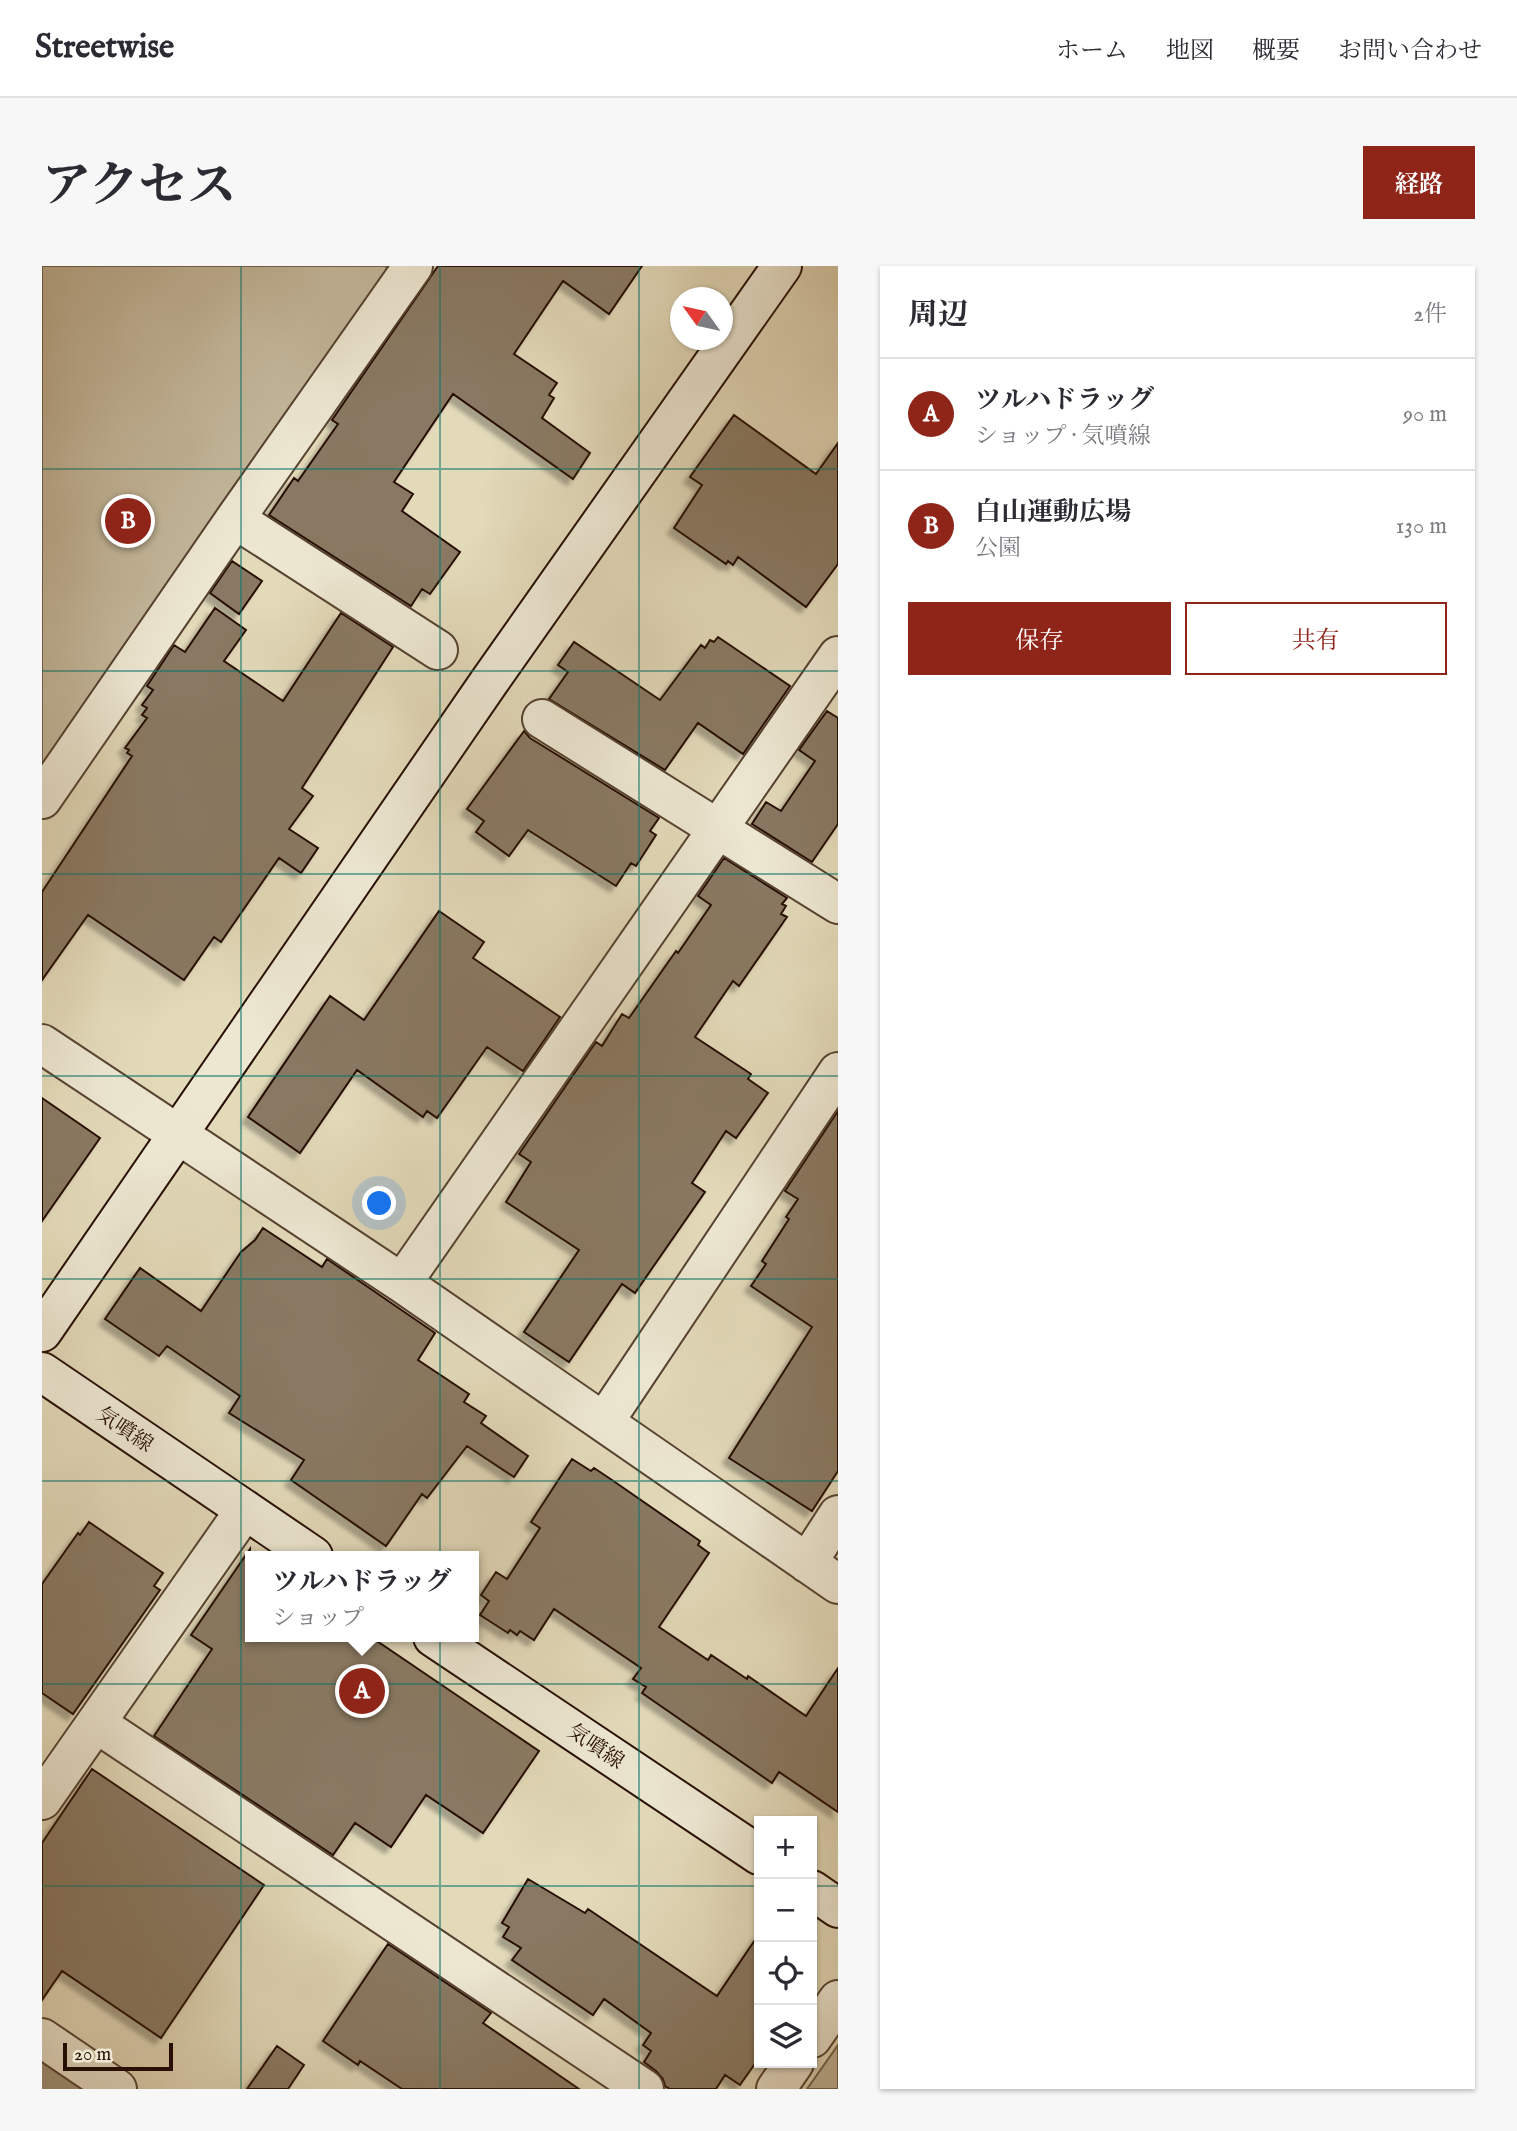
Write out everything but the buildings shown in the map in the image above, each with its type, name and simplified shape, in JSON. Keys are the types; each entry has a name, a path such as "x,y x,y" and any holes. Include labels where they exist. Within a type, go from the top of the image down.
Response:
{"street":[{"path":"42,799 234,519 413,266"},
{"path":"42,1332 489,682 782,266"},
{"path":"234,519 438,650"},
{"path":"402,1283 838,656"},
{"path":"542,719 838,904"},
{"path":"42,1044 402,1283 838,1584"},
{"path":"604,1422 838,1072"},
{"name":"気噴線","path":"42,1372 306,1551"},
{"path":"42,1800 245,1510"},
{"path":"807,1563 838,1515"},
{"name":"気噴線","path":"440,1642 754,1852"},
{"path":"96,1723 644,2089"},
{"path":"817,1893 838,1908"},
{"path":"817,2031 838,2000"},
{"path":"42,2038 117,2089"},
{"path":"776,2089 791,2068"}],"shaded area":[{"path":"42,266 386,266 388,273 42,769"},
{"path":"838,2045 838,2089 807,2089"}],"waterway":[{"path":"42,2074 64,2089"}],"place":[{"name":"白山運動広場","path":"128,521"},
{"name":"ツルハドラッグ","path":"362,1691"}]}
